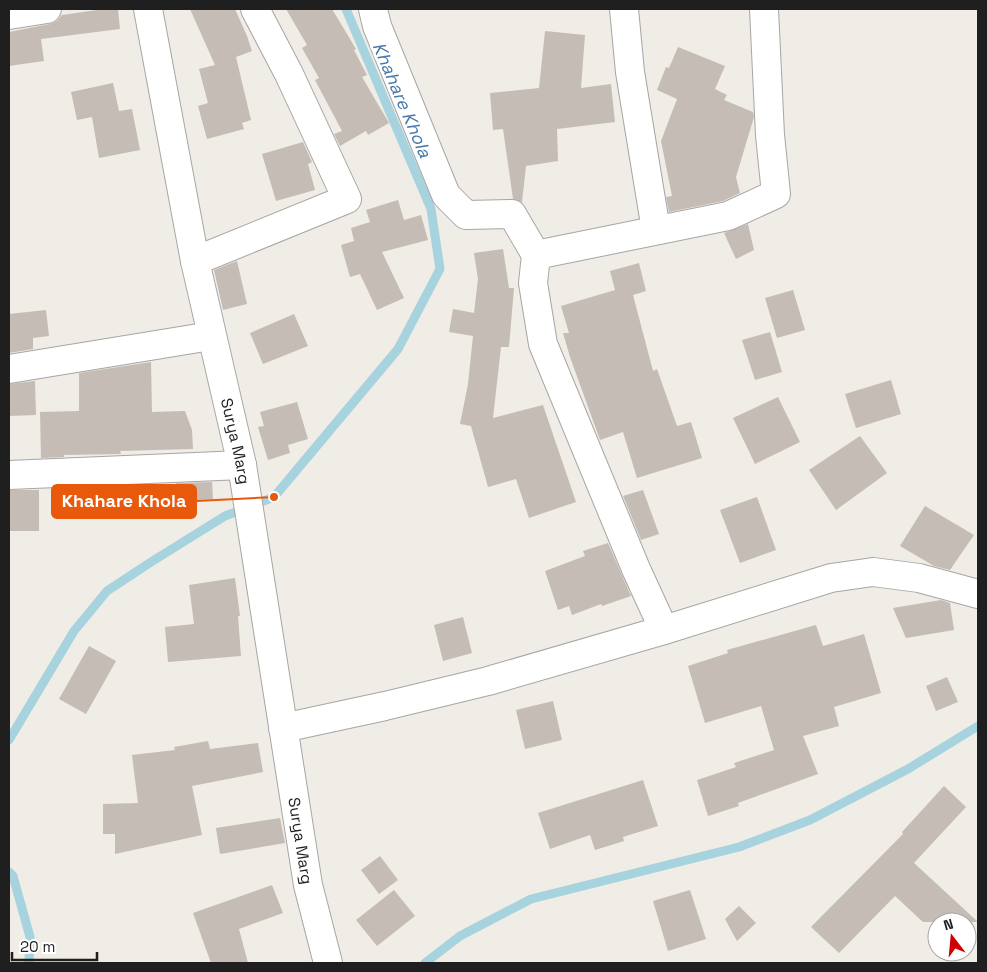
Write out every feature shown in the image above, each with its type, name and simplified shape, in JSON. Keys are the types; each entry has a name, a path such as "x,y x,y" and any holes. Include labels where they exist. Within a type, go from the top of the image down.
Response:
{"street":[{"path":"9,15 47,9"},
{"name":"Surya Marg","path":"148,9 195,261 243,476 254,534 308,885 328,963"},
{"path":"195,261 347,199 290,74 255,9"},
{"path":"373,9 377,26 446,195 466,215 512,214 536,255 533,283 543,344 636,569 664,630"},
{"path":"624,9 630,72 656,230"},
{"path":"536,255 728,216 776,194 770,135 764,9"},
{"path":"9,368 211,336"},
{"path":"9,475 243,476"},
{"path":"283,728 385,706 488,680 664,630 831,578 873,572 919,578 978,594"}],"building":[{"path":"118,9 120,29 41,39 44,61 9,66 9,32 50,24 57,21 62,15"},
{"path":"190,9 235,9 252,51 236,57 251,120 242,123 244,129 207,139 198,106 208,103 199,69 215,65"},
{"path":"286,9 332,9 356,49 354,50 367,75 362,77 389,123 368,135 366,131 340,146 334,134 342,131 315,80 319,78 302,48 307,45"},
{"path":"545,31 585,35 581,88 611,84 615,122 557,129 558,161 526,166 522,202 513,199 503,129 493,130 490,93 539,88"},
{"path":"678,47 725,66 715,89 727,95 724,100 753,112 754,117 736,177 740,193 723,201 669,212 666,197 672,196 661,141 677,99 657,90 666,67 669,68"},
{"path":"113,83 119,111 132,109 140,150 99,158 92,117 77,120 71,92"},
{"path":"303,142 312,162 308,164 315,190 276,201 262,154"},
{"path":"398,200 404,220 421,215 428,240 382,252 404,298 377,310 360,274 350,277 341,245 354,241 351,228 370,222 366,210"},
{"path":"748,224 754,250 736,259 724,233"},
{"path":"503,249 509,288 514,288 509,347 501,347 493,418 543,405 576,502 529,518 516,479 488,487 471,426 460,424 468,384 473,336 449,332 453,309 474,313 478,279 474,253"},
{"path":"237,261 247,304 223,310 214,270"},
{"path":"639,263 646,291 633,295 653,371 657,369 677,426 691,422 702,458 637,478 623,432 600,440 563,333 569,333 561,306 615,290 610,271"},
{"path":"793,290 805,330 777,338 765,298"},
{"path":"46,310 49,336 33,338 33,349 9,353 9,314"},
{"path":"294,314 308,346 263,364 250,333"},
{"path":"770,332 782,372 755,380 742,340"},
{"path":"151,362 152,412 185,411 192,430 193,449 120,451 121,454 64,455 64,457 41,458 40,412 79,411 79,373"},
{"path":"891,380 901,414 856,428 845,394"},
{"path":"35,381 36,415 9,416 9,384"},
{"path":"778,397 800,442 755,464 733,418"},
{"path":"297,402 308,439 288,445 290,453 268,460 258,427 264,426 260,412"},
{"path":"860,436 887,473 836,510 809,470"},
{"path":"212,482 213,499 177,501 176,483"},
{"path":"9,490 39,490 39,531 9,531"},
{"path":"643,490 659,534 641,540 623,496"},
{"path":"757,497 776,550 740,563 720,510"},
{"path":"925,506 974,535 950,570 934,566 900,546"},
{"path":"608,543 631,596 602,606 601,604 572,615 569,606 558,610 545,571 585,556 583,551"},
{"path":"235,578 240,616 238,616 241,656 168,662 165,627 194,624 189,585"},
{"path":"941,600 950,603 954,630 906,638 893,608"},
{"path":"463,617 472,653 443,661 434,625"},
{"path":"816,625 823,646 864,634 881,693 834,707 839,726 803,736 818,774 738,803 739,806 708,816 697,780 736,767 734,763 774,750 761,706 705,723 688,666 728,653 727,650"},
{"path":"89,646 116,661 86,714 59,699"},
{"path":"947,677 958,702 936,711 926,686"},
{"path":"553,701 562,740 525,749 516,710"},
{"path":"208,741 210,749 258,743 263,772 192,786 202,835 115,854 115,834 103,834 103,804 138,803 132,755 175,750 174,747"},
{"path":"643,780 658,826 623,837 624,841 595,850 590,835 550,849 538,813"},
{"path":"944,786 966,807 914,863 967,912 927,912 927,922 923,922 895,896 839,953 811,927 903,834 902,832"},
{"path":"280,818 285,843 220,854 216,828"},
{"path":"380,856 398,880 379,894 361,870"},
{"path":"272,885 283,913 239,929 248,963 211,963 193,913"},
{"path":"394,890 415,916 377,946 356,920"},
{"path":"690,890 706,939 668,951 653,901"},
{"path":"739,906 756,923 737,941 725,919"}],"waterway":[{"name":"Khahare Khola","path":"9,740 74,631 107,591 225,516 274,497 398,349 440,269 431,209 346,9"},
{"path":"425,963 460,936 531,899 739,847 810,820 908,769 978,726"},
{"name":"Khahare Khola","path":"9,872 13,876 30,937 29,963"}],"place":[{"name":"Khahare Khola","path":"274,497"}]}
